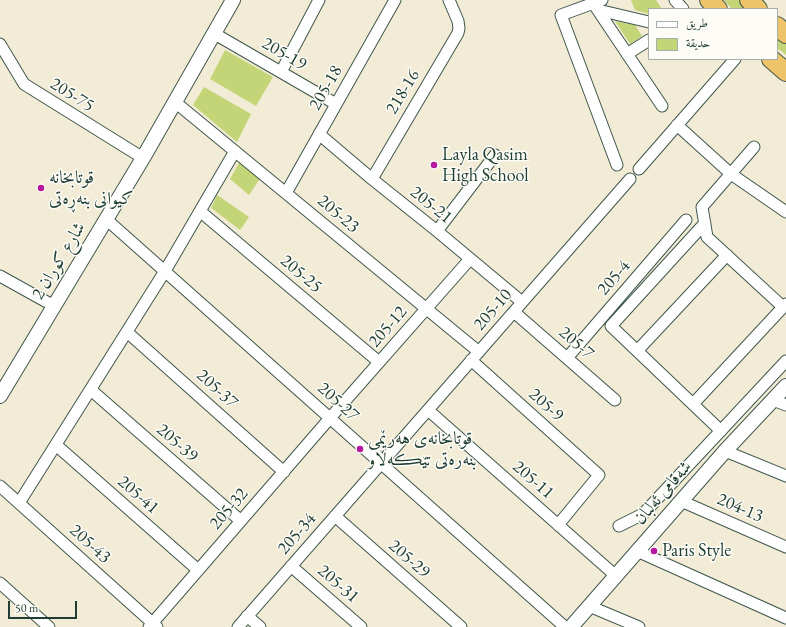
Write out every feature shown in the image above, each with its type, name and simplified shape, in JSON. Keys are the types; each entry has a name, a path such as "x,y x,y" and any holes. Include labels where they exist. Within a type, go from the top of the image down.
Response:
{"highway":[{"path":"709,0 717,8"},
{"path":"749,0 757,8"},
{"path":"778,27 786,34"},
{"path":"772,60 786,72"}],"street":[{"name":"شارع كوران 2","path":"0,396 143,158 233,0"},
{"path":"281,72 319,0"},
{"name":"205-18","path":"286,193 395,0"},
{"name":"218-16","path":"372,179 455,38 459,28 458,21 449,0"},
{"path":"675,0 682,8"},
{"path":"598,4 662,106"},
{"path":"617,165 561,15 598,4 648,22"},
{"name":"205-19","path":"215,34 336,104"},
{"path":"628,54 648,41"},
{"name":"205-75","path":"0,44 24,84 143,158"},
{"path":"639,169 734,60"},
{"name":"205-23","path":"175,102 426,309 475,356"},
{"path":"677,125 731,174 786,212"},
{"name":"205-21","path":"319,134 522,302"},
{"path":"693,404 785,306 707,237 702,207 754,147"},
{"path":"19,503 165,271 235,151"},
{"path":"437,231 495,154"},
{"name":"205-10","path":"381,463 630,179"},
{"name":"205-25","path":"200,212 379,362"},
{"name":"205-27","path":"106,219 565,627"},
{"name":"205-4","path":"567,358 686,220"},
{"path":"705,223 611,326 721,431"},
{"path":"637,351 727,255"},
{"name":"205-12","path":"330,418 470,259"},
{"path":"0,276 54,306"},
{"name":"205-7","path":"514,312 615,400"},
{"name":"205-37","path":"127,332 284,472"},
{"name":"205-9","path":"475,356 599,475 558,525"},
{"path":"619,526 642,514 786,362"},
{"name":"شەقامی ئەلبان","path":"571,627 724,452 786,386"},
{"name":"205-39","path":"90,390 241,521"},
{"path":"773,400 786,405"},
{"name":"205-11","path":"428,410 616,576"},
{"name":"205-32","path":"153,626 198,570 330,418"},
{"name":"205-41","path":"56,445 198,570"},
{"path":"724,452 786,476"},
{"name":"205-34","path":"238,627 381,463"},
{"name":"205-43","path":"0,486 153,626"},
{"name":"204-13","path":"681,502 786,547"},
{"name":"205-29","path":"335,516 461,627"},
{"path":"638,551 786,618"},
{"name":"205-31","path":"291,566 362,627"},
{"path":"0,583 49,627"},
{"path":"589,606 639,627"},
{"path":"247,616 260,627"}],"green space":[{"path":"631,0 656,0 661,8 648,8 648,14 635,10"},
{"path":"724,0 741,0 750,8 731,8"},
{"path":"615,21 635,25 642,36 630,44"},
{"path":"778,32 786,39 786,55 778,49"},
{"path":"225,50 273,77 256,106 210,79"},
{"path":"204,87 251,114 237,142 193,105"},
{"path":"240,161 261,177 249,195 230,179"},
{"path":"217,195 249,217 240,230 211,208"}],"place":[{"name":"Layla Qasim High School","path":"434,165"},
{"name":"قوتابخانە کیوانی بنەڕەتی","path":"41,188"},
{"name":"قوتابخانەی هەرێمی بنەرەتی تێڪەڵاو","path":"360,449"},
{"name":"Paris Style","path":"654,551"}]}
